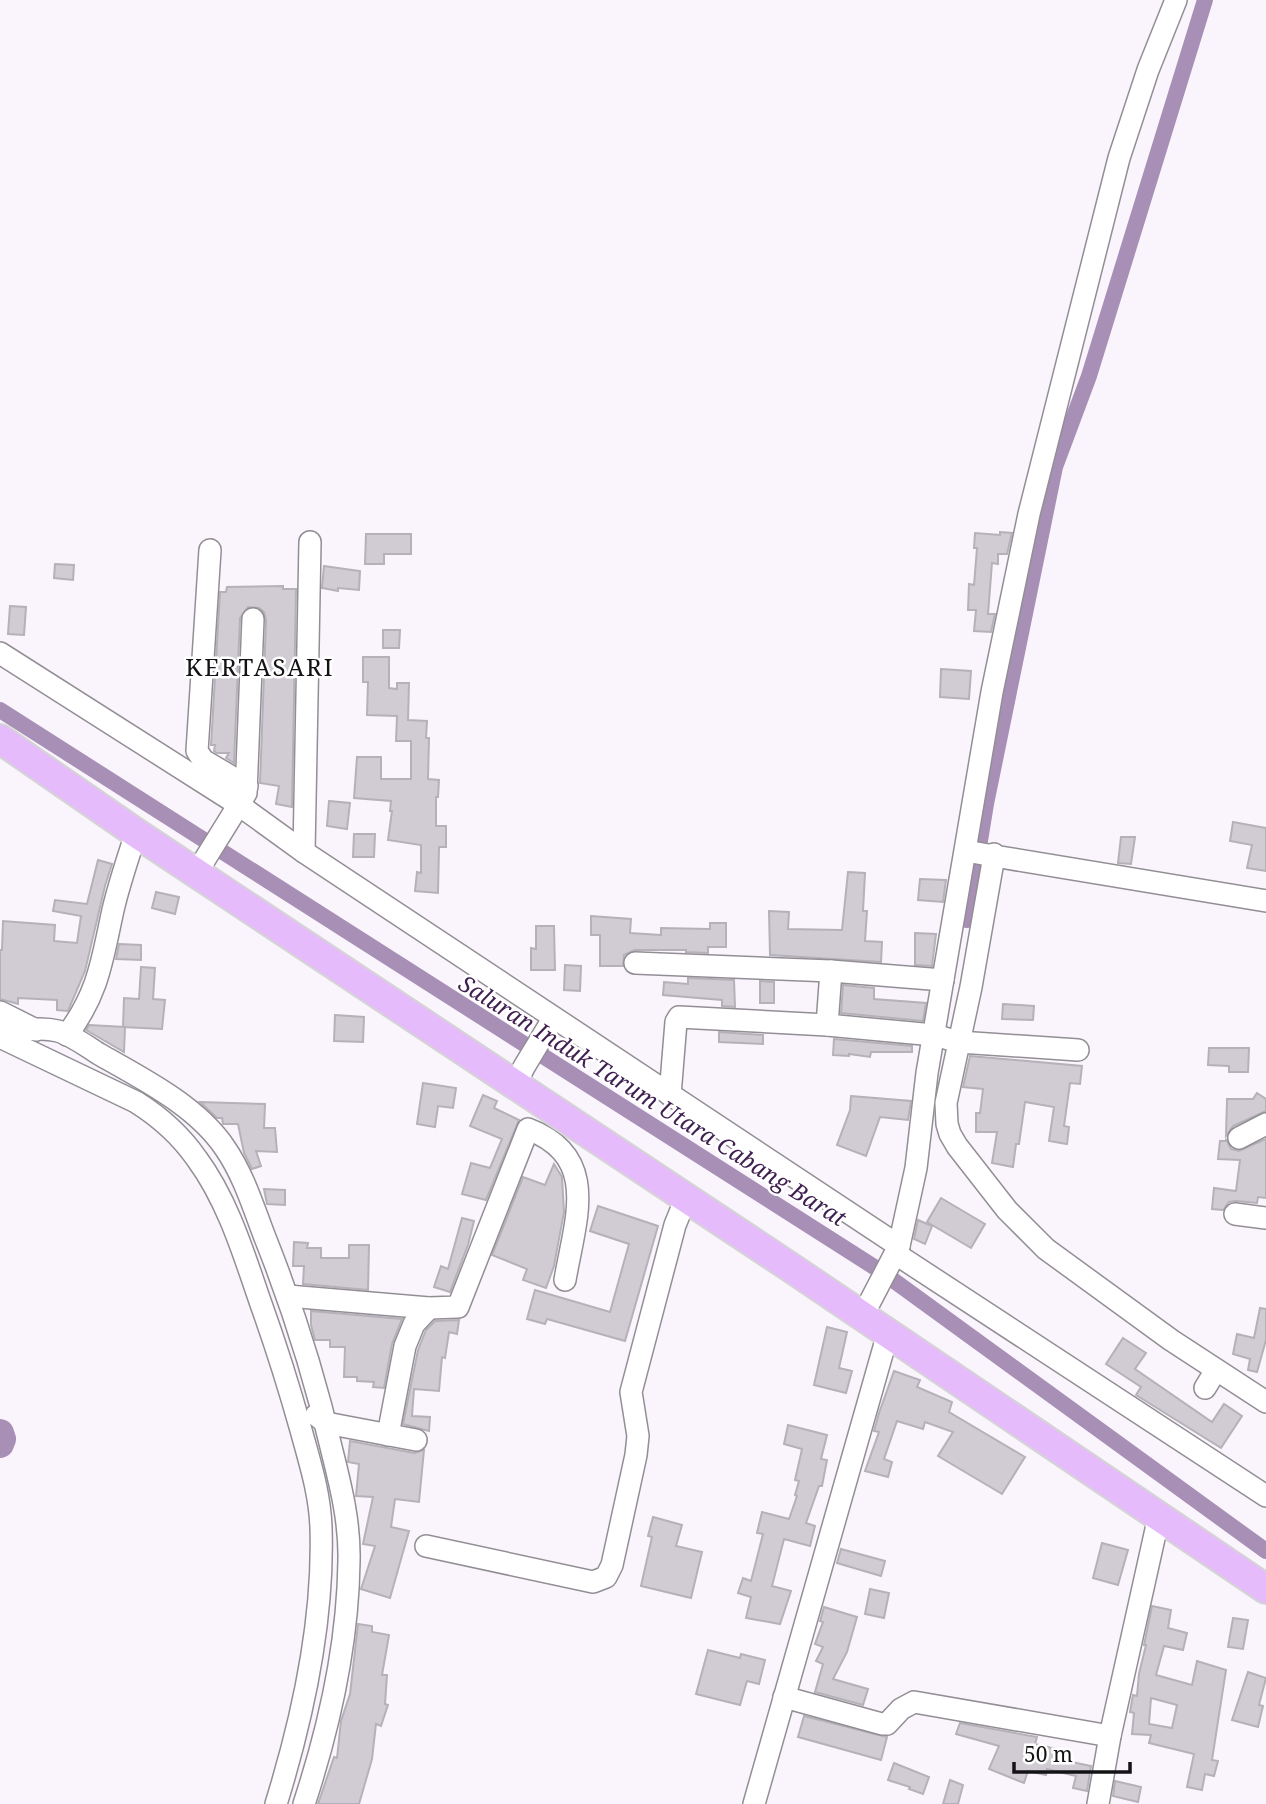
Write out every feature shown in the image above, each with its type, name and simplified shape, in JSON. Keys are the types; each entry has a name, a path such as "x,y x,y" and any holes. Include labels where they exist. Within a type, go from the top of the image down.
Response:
{"main road":[{"path":"0,739 136,833 200,866 519,1076 566,1135 681,1210 866,1309 888,1333 1266,1589"}],"street":[{"path":"866,1309 897,1250 947,1039 983,854 995,678 1029,514 1119,158 1148,70 1176,0"},
{"path":"304,852 310,542"},
{"path":"210,550 197,751 240,802"},
{"path":"200,866 240,802 253,619"},
{"path":"0,653 240,802 304,852 550,1023 670,1096 1266,1496"},
{"path":"67,1035 88,1003 97,982 118,890 136,833"},
{"path":"983,854 1266,901"},
{"path":"947,1039 943,980 983,854"},
{"path":"635,963 831,971 943,980"},
{"path":"827,1026 831,971"},
{"path":"0,1012 36,1030"},
{"path":"670,1096 676,1022 679,1017 827,1026 1078,1050"},
{"path":"519,1076 550,1023"},
{"path":"0,1036 36,1030 52,1030 67,1035 153,1087 202,1122 215,1135 237,1167 288,1296 326,1423 345,1505 349,1561 336,1680 325,1736 304,1804"},
{"path":"0,1036 136,1102 153,1113 198,1160 215,1187 238,1239 292,1396 317,1485 321,1531 312,1646 291,1755 276,1804"},
{"path":"934,1102 957,1146 1029,1234 1171,1340 1211,1378 1266,1402"},
{"path":"1239,1138 1266,1124"},
{"path":"288,1296 429,1308 453,1309 460,1305 527,1130 566,1135 578,1184 565,1280"},
{"path":"426,1546 593,1581 606,1577 612,1565 636,1455 638,1436 631,1392 681,1210"},
{"path":"1235,1214 1266,1218"},
{"path":"388,1434 405,1346 414,1324 429,1308"},
{"path":"754,1804 888,1333"},
{"path":"292,1396 326,1423 416,1440"},
{"path":"1098,1804 1110,1736 1159,1516"},
{"path":"784,1697 882,1724 887,1724 901,1709 914,1702 1110,1736"}],"building":[{"path":"1000,532 1012,533 1007,554 998,554 998,564 992,563 988,614 995,614 991,632 974,631 976,610 968,610 969,584 974,585 977,548 974,548 975,533 1000,535"},
{"path":"366,534 411,534 411,554 384,554 384,564 365,564"},
{"path":"55,564 74,565 73,580 54,578"},
{"path":"324,566 360,571 359,590 338,588 338,591 322,588"},
{"path":"283,586 283,589 296,589 292,807 276,804 279,786 260,783 266,620 264,612 259,608 248,607 240,618 234,763 226,758 229,753 217,753 214,751 215,745 211,745 220,592 226,592 227,587"},
{"path":"10,606 26,607 24,635 8,634"},
{"path":"383,630 400,630 399,648 383,648"},
{"path":"363,657 389,657 389,688 397,689 397,683 409,683 408,720 427,721 428,779 439,780 436,826 446,826 446,847 439,847 438,893 415,891 417,872 421,873 421,845 388,840 391,801 354,798 357,757 381,757 381,779 411,779 411,741 396,741 397,716 367,715 368,682 363,682"},
{"path":"941,669 971,671 969,699 940,697"},
{"path":"329,801 350,803 347,829 327,826"},
{"path":"1233,822 1266,828 1266,871 1247,868 1252,845 1230,841"},
{"path":"354,834 375,834 374,857 353,857"},
{"path":"1121,837 1135,837 1131,864 1118,863"},
{"path":"98,860 112,864 85,971 68,1011 57,1010 57,1000 18,998 18,1004 0,999 3,921 55,925 54,941 77,943 81,916 53,911 55,900 87,904"},
{"path":"848,872 865,873 865,941 882,942 881,962 770,955 769,911 789,912 788,929 842,930"},
{"path":"920,879 946,880 943,902 918,900"},
{"path":"156,892 179,897 175,914 152,908"},
{"path":"591,916 631,919 630,933 661,935 661,928 710,929 710,923 726,923 726,947 708,947 708,953 635,950 624,955 623,966 600,966 600,935 591,935"},
{"path":"536,926 554,926 555,970 531,970 531,948 536,949"},
{"path":"915,933 936,934 932,966 915,965"},
{"path":"119,944 141,945 141,960 116,959"},
{"path":"565,965 581,966 580,991 564,990"},
{"path":"141,967 155,968 153,999 165,1000 162,1029 123,1027 124,998 139,999"},
{"path":"688,978 734,980 735,1007 722,1006 722,1000 663,995 664,982 688,984"},
{"path":"760,981 774,982 774,1003 760,1003"},
{"path":"843,985 874,988 874,999 926,1003 923,1021 841,1013"},
{"path":"1003,1004 1034,1006 1033,1020 1002,1019"},
{"path":"335,1015 364,1017 363,1042 334,1041"},
{"path":"89,1025 125,1027 124,1052 86,1030"},
{"path":"719,1032 763,1035 763,1044 719,1042"},
{"path":"834,1039 912,1046 912,1052 871,1052 870,1057 833,1055"},
{"path":"1209,1048 1249,1048 1248,1072 1229,1072 1229,1066 1208,1065"},
{"path":"970,1056 1082,1066 1080,1084 1070,1083 1064,1126 1069,1127 1067,1144 1049,1141 1054,1107 1025,1102 1013,1167 992,1163 997,1132 976,1132 976,1113 980,1113 983,1089 963,1087"},
{"path":"423,1083 456,1088 453,1108 438,1106 435,1127 417,1124"},
{"path":"1257,1093 1266,1099 1266,1111 1233,1126 1226,1136 1227,1099 1253,1099"},
{"path":"483,1095 497,1101 494,1108 519,1120 486,1200 462,1194 471,1163 490,1168 502,1139 470,1126"},
{"path":"851,1096 911,1101 908,1120 880,1117 866,1156 837,1145 850,1110"},
{"path":"200,1102 265,1104 264,1128 275,1128 277,1152 256,1151 261,1166 252,1169 244,1153 238,1124 223,1124 222,1118 217,1118"},
{"path":"1226,1139 1231,1149 1239,1151 1266,1139 1266,1198 1258,1197 1257,1203 1229,1202 1223,1210 1212,1209 1214,1188 1236,1191 1240,1160 1218,1159 1220,1141"},
{"path":"554,1164 562,1177 564,1212 554,1266 546,1288 523,1280 527,1269 492,1255 523,1177 545,1185"},
{"path":"264,1189 285,1190 285,1205 267,1204"},
{"path":"941,1198 985,1224 971,1248 927,1222"},
{"path":"598,1206 658,1226 625,1341 547,1319 545,1324 527,1319 535,1290 610,1312 629,1244 590,1231"},
{"path":"462,1218 474,1221 450,1292 434,1287 441,1266 448,1269"},
{"path":"918,1220 932,1226 925,1244 914,1239"},
{"path":"294,1242 308,1243 307,1248 321,1248 321,1258 349,1258 349,1245 369,1245 368,1290 303,1284 304,1266 293,1266"},
{"path":"1260,1308 1266,1309 1266,1340 1257,1372 1248,1370 1250,1359 1233,1354 1237,1334 1254,1338"},
{"path":"311,1311 402,1319 392,1344 384,1388 373,1387 374,1382 357,1381 357,1377 344,1377 345,1347 330,1347 330,1340 315,1340"},
{"path":"459,1320 457,1334 449,1332 445,1358 442,1357 439,1391 414,1389 412,1416 430,1417 429,1431 403,1424 418,1350 426,1330 435,1321"},
{"path":"827,1327 847,1332 839,1368 852,1371 846,1393 814,1385"},
{"path":"1123,1338 1146,1353 1135,1369 1212,1422 1224,1404 1242,1416 1221,1448 1136,1395 1141,1387 1106,1364"},
{"path":"894,1371 920,1380 917,1387 952,1402 949,1412 1025,1457 1002,1494 938,1456 953,1432 925,1422 923,1429 897,1421 884,1459 892,1462 888,1477 865,1471 879,1432 874,1431 879,1413"},
{"path":"788,1425 827,1435 821,1459 827,1460 822,1486 819,1486 806,1523 815,1526 810,1546 784,1539 772,1586 791,1591 780,1624 746,1618 751,1597 738,1593 743,1578 751,1581 763,1534 757,1533 762,1512 789,1519 797,1496 795,1495 799,1481 795,1480 802,1449 784,1444"},
{"path":"350,1441 414,1453 424,1450 419,1502 395,1499 391,1527 409,1531 390,1598 361,1589 375,1546 363,1544 373,1497 356,1496 359,1464 348,1462"},
{"path":"653,1517 682,1525 676,1546 702,1552 691,1598 641,1586 652,1537 648,1536"},
{"path":"1102,1543 1128,1550 1118,1585 1093,1578"},
{"path":"841,1549 885,1561 881,1576 837,1563"},
{"path":"870,1589 889,1593 884,1618 865,1614"},
{"path":"1152,1606 1171,1610 1168,1628 1187,1633 1183,1650 1164,1646 1156,1675 1192,1685 1197,1661 1226,1670 1212,1760 1218,1761 1214,1776 1205,1774 1202,1790 1187,1787 1194,1754 1149,1743 1151,1735 1132,1734 1134,1713 1130,1712 1133,1695 1137,1696","holes":["1151,1698 1177,1705 1172,1728 1149,1724"]},
{"path":"824,1607 857,1617 847,1652 833,1679 868,1689 863,1705 815,1692 823,1664 816,1661 823,1647 815,1644 823,1622 820,1621"},
{"path":"1233,1618 1248,1620 1243,1649 1228,1647"},
{"path":"358,1624 372,1626 372,1632 389,1635 382,1675 387,1675 385,1704 388,1705 381,1726 376,1724 372,1759 359,1804 318,1804 334,1757 337,1758 341,1721 350,1694"},
{"path":"708,1650 740,1658 741,1654 765,1660 759,1684 747,1681 740,1705 696,1694"},
{"path":"1248,1672 1266,1678 1259,1705 1263,1706 1258,1727 1232,1720"},
{"path":"804,1716 887,1737 881,1760 798,1737"},
{"path":"960,1723 1037,1737 1035,1744 1069,1752 1067,1761 1091,1766 1087,1791 1073,1788 1076,1776 1047,1769 1046,1775 1028,1771 1024,1783 989,1769 999,1746 956,1734"},
{"path":"894,1763 929,1777 923,1794 888,1780"},
{"path":"950,1780 963,1785 958,1804 943,1804"},
{"path":"1115,1781 1141,1787 1138,1802 1113,1796"}],"waterway":[{"path":"967,920 986,804 1055,467 1089,376 1205,0"},
{"name":"Saluran Induk Tarum Utara Cabang Barat","path":"0,710 882,1272 1266,1551"},
{"path":"0,1433 0,1444"}],"district":[{"name":"KERTASARI","path":"260,666"}]}
